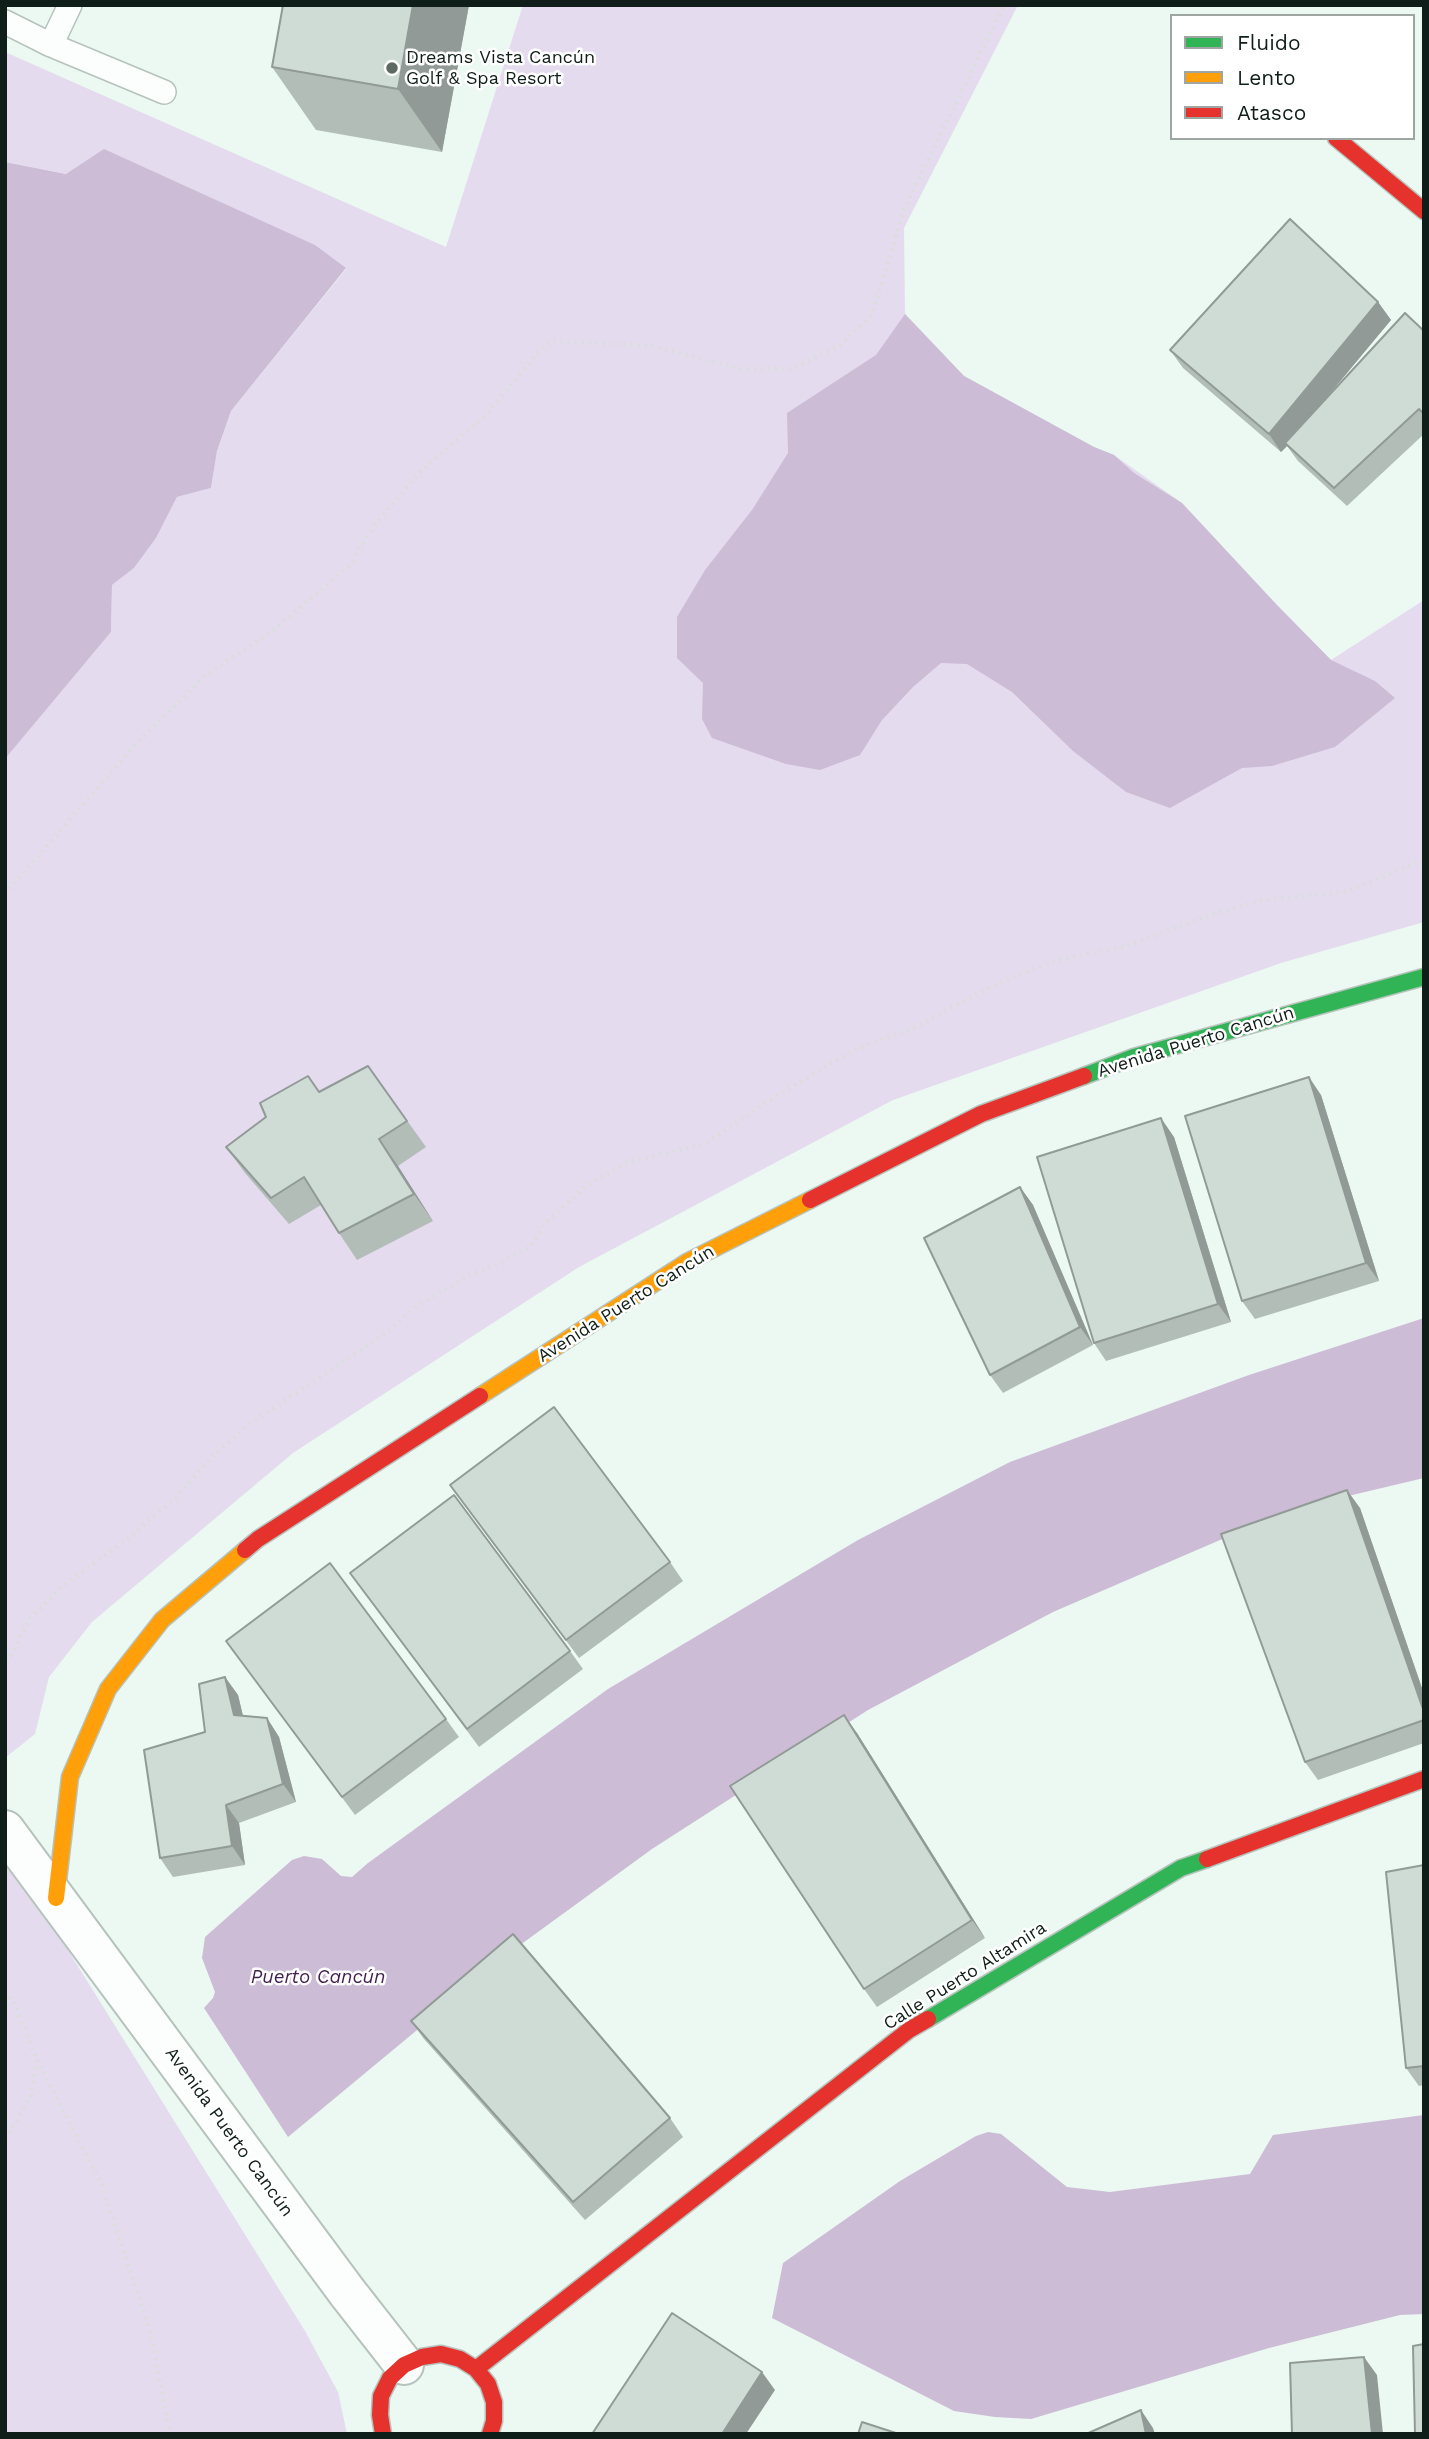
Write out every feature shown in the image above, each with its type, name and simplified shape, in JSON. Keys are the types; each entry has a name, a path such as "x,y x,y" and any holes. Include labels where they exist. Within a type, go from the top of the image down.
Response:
{"street":[{"path":"1338,140 1424,211"},
{"name":"Avenida Puerto Cancún","path":"57,1898 70,1777 108,1689 162,1620 258,1539 687,1262 981,1114 1134,1057 1424,976"},
{"name":"Calle Puerto Altamira","path":"475,2369 909,2030 1181,1868 1424,1779"},
{"name":"Avenida Puerto Cancún","path":"5,1830 404,2365"},
{"path":"383,2434 381,2396 390,2378 404,2365 422,2357 440,2354 460,2359 475,2369 488,2384 494,2402 494,2421 490,2434"}],"lane":[{"path":"51,45 71,5"},
{"path":"5,22 51,45 164,92"}],"path":[{"path":"5,894 134,746 206,675 274,630 349,566 374,526 421,471 484,417 538,352 552,341 651,346 740,369 791,369 839,346 872,315 905,207 1004,5"},
{"path":"6,1662 31,1616 64,1585 125,1541 176,1498 211,1458 249,1424 383,1335 418,1305 470,1275 530,1247 546,1223 585,1187 625,1163 705,1144 770,1100 852,1051 913,1028 992,986 1053,961 1127,946 1204,917 1262,900 1346,892 1424,860"},
{"path":"5,1991 14,2003 37,2060 101,2183 151,2334 170,2434"},
{"path":"5,2140 31,2096 37,2060"}],"shaded area":[{"path":"523,5 1018,5 904,228 905,314 964,376 1094,447 1114,455 1182,503 1331,660 1424,600 1424,922 1281,963 893,1100 579,1267 293,1453 92,1622 49,1677 35,1734 5,1758 5,759 111,632 112,585 134,568 156,538 177,497 211,488 217,451 231,411 346,269 67,174 5,162 5,52 446,247"},
{"path":"5,1849 305,2331 338,2392 347,2434 5,2434"}],"water":[{"path":"104,149 315,245 346,268 231,411 217,451 211,488 177,497 156,538 134,568 112,585 111,632 5,759 5,162 66,174"},
{"path":"905,314 964,376 1094,447 1114,455 1134,473 1182,503 1331,660 1375,681 1395,698 1335,747 1272,766 1242,768 1170,808 1126,792 1073,751 1012,692 967,664 941,663 913,687 882,720 860,755 820,770 786,764 712,738 702,719 703,683 677,658 677,617 705,570 752,510 788,453 787,413 876,355"},
{"name":"Puerto Cancún","path":"1424,1318 1424,1478 1327,1501 1234,1534 1053,1612 868,1710 652,1849 516,1948 288,2137 204,2008 215,1992 202,1958 205,1937 292,1860 304,1856 322,1859 341,1876 352,1877 608,1689 858,1540 1010,1462 1249,1375"},
{"path":"1424,2115 1424,2314 1400,2315 1269,2348 1031,2419 954,2411 772,2318 783,2263 900,2181 976,2136 988,2132 1001,2134 1067,2187 1110,2192 1250,2174 1273,2135"}],"building":[{"path":"283,5 413,5 398,89 272,67"},
{"path":"1290,219 1378,302 1269,434 1170,350"},
{"path":"1405,313 1424,331 1424,414 1419,409 1334,488 1285,443"},
{"path":"368,1066 407,1121 379,1139 414,1194 339,1233 304,1177 271,1198 226,1147 266,1117 260,1103 308,1076 319,1092"},
{"path":"1309,1077 1366,1263 1242,1301 1185,1116"},
{"path":"1161,1118 1218,1304 1094,1343 1037,1157"},
{"path":"1020,1187 1080,1327 990,1375 924,1238"},
{"path":"554,1407 670,1562 566,1640 450,1485"},
{"path":"1347,1490 1424,1712 1424,1720 1305,1762 1221,1534"},
{"path":"454,1495 570,1651 467,1729 350,1573"},
{"path":"330,1563 446,1719 342,1797 226,1641"},
{"path":"225,1677 234,1715 267,1718 283,1784 226,1805 232,1846 160,1858 144,1750 205,1732 199,1684"},
{"path":"844,1715 972,1920 864,1989 730,1786"},
{"path":"1424,1865 1424,2066 1406,2068 1386,1872"},
{"path":"513,1934 670,2118 573,2202 411,2021"},
{"path":"672,2313 762,2372 722,2434 592,2434"},
{"path":"1424,2344 1424,2434 1415,2434 1413,2346"},
{"path":"1364,2357 1372,2434 1292,2434 1290,2363"},
{"path":"1141,2410 1146,2434 1086,2434"},
{"path":"862,2422 899,2434 858,2434"}],"traffic: fast":[{"path":"1084,1076 1134,1057 1424,977"},
{"path":"928,2019 1181,1868 1207,1859"}],"traffic: slow":[{"path":"480,1396 687,1262 810,1200"},
{"path":"56,1898 70,1777 108,1689 162,1620 245,1550"}],"traffic: jam":[{"path":"1338,140 1424,211"},
{"path":"810,1200 981,1114 1084,1076"},
{"path":"245,1550 480,1396"},
{"path":"1207,1859 1424,1779"},
{"path":"476,2369 909,2030 928,2019"},
{"path":"383,2434 381,2396 390,2378 404,2365 422,2357 441,2354 460,2359 476,2369 488,2384 494,2402 494,2421 490,2434"}],"place":[{"name":"Dreams Vista Cancún Golf & Spa Resort","path":"392,68"}]}
